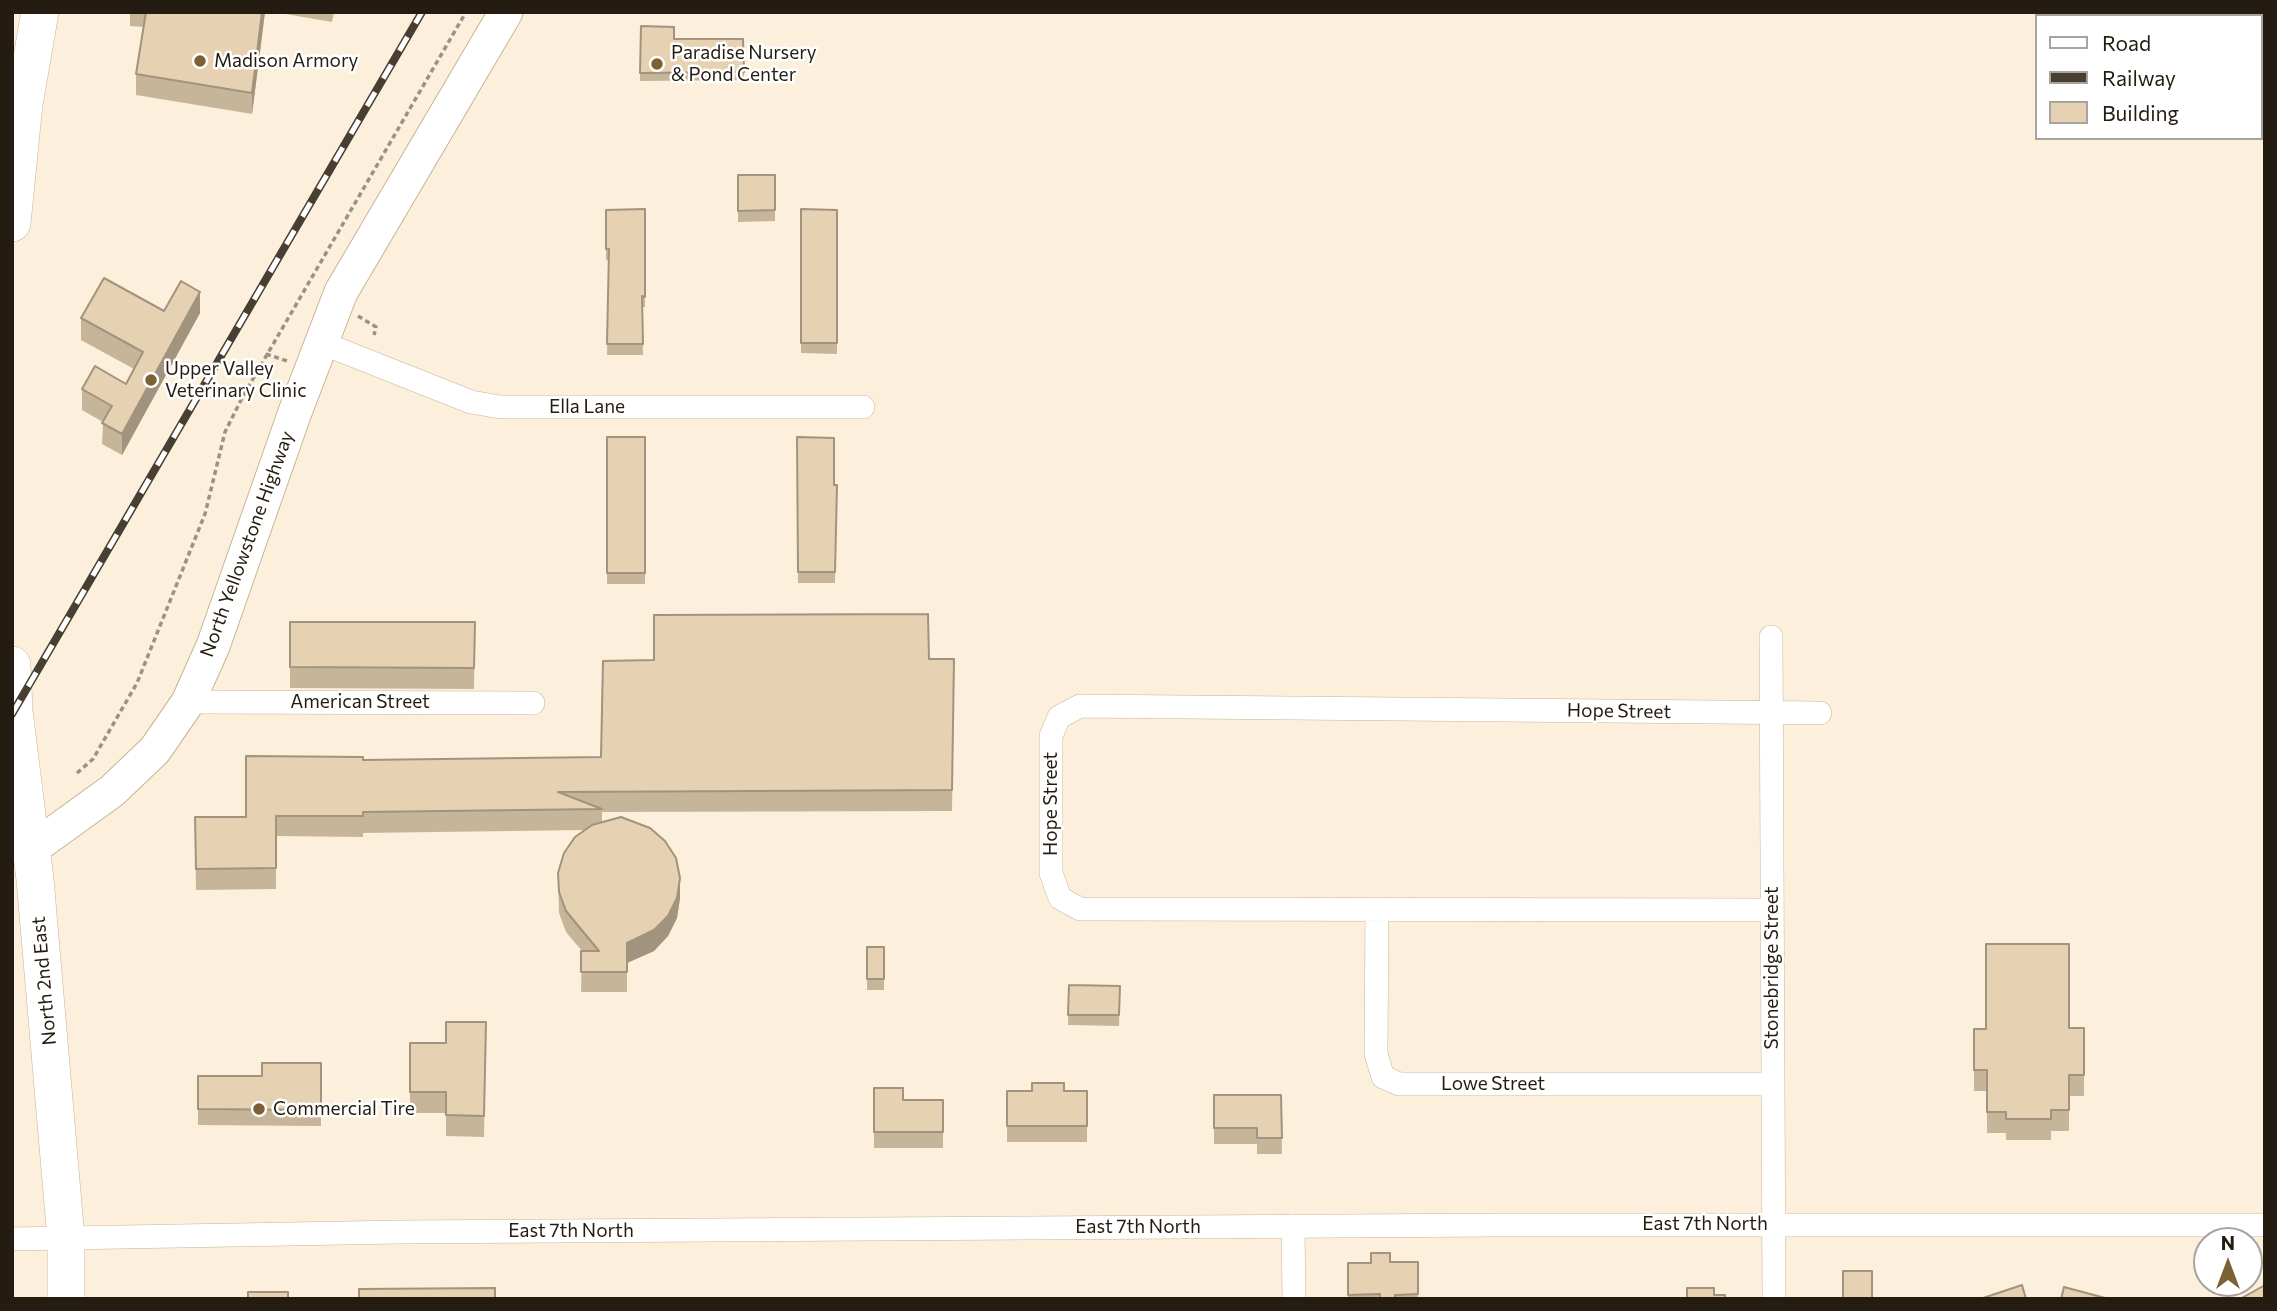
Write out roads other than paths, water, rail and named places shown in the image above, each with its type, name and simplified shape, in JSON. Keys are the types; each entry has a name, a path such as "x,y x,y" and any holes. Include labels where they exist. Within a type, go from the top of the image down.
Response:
{"main road":[{"path":"12,223 24,104 40,12"},
{"name":"North Yellowstone Highway","path":"33,848 112,790 155,750 188,702 213,646 341,292 506,12"},
{"name":"North 2nd East","path":"12,665 14,711 33,848 66,1239 66,1299"}],"street":[{"name":"Ella Lane","path":"322,342 471,402 500,407 863,407"},
{"name":"Stonebridge Street","path":"1770,637 1774,1299"},
{"name":"American Street","path":"188,702 533,703"},
{"name":"Hope Street","path":"1772,910 1080,909 1060,898 1051,873 1051,736 1059,718 1080,706 1820,713"},
{"name":"Lowe Street","path":"1377,909 1376,1054 1382,1077 1399,1084 1773,1084"},
{"name":"East 7th North","path":"12,1239 427,1232 1774,1223 2265,1225"},
{"path":"1293,1226 1294,1299"}],"railway":[{"path":"12,714 422,12"}],"place":[{"name":"Madison Armory","path":"200,61"},
{"name":"Paradise Nursery & Pond Center","path":"657,64"},
{"name":"Upper Valley Veterinary Clinic","path":"151,380"},
{"name":"Commercial Tire","path":"259,1109"}]}
